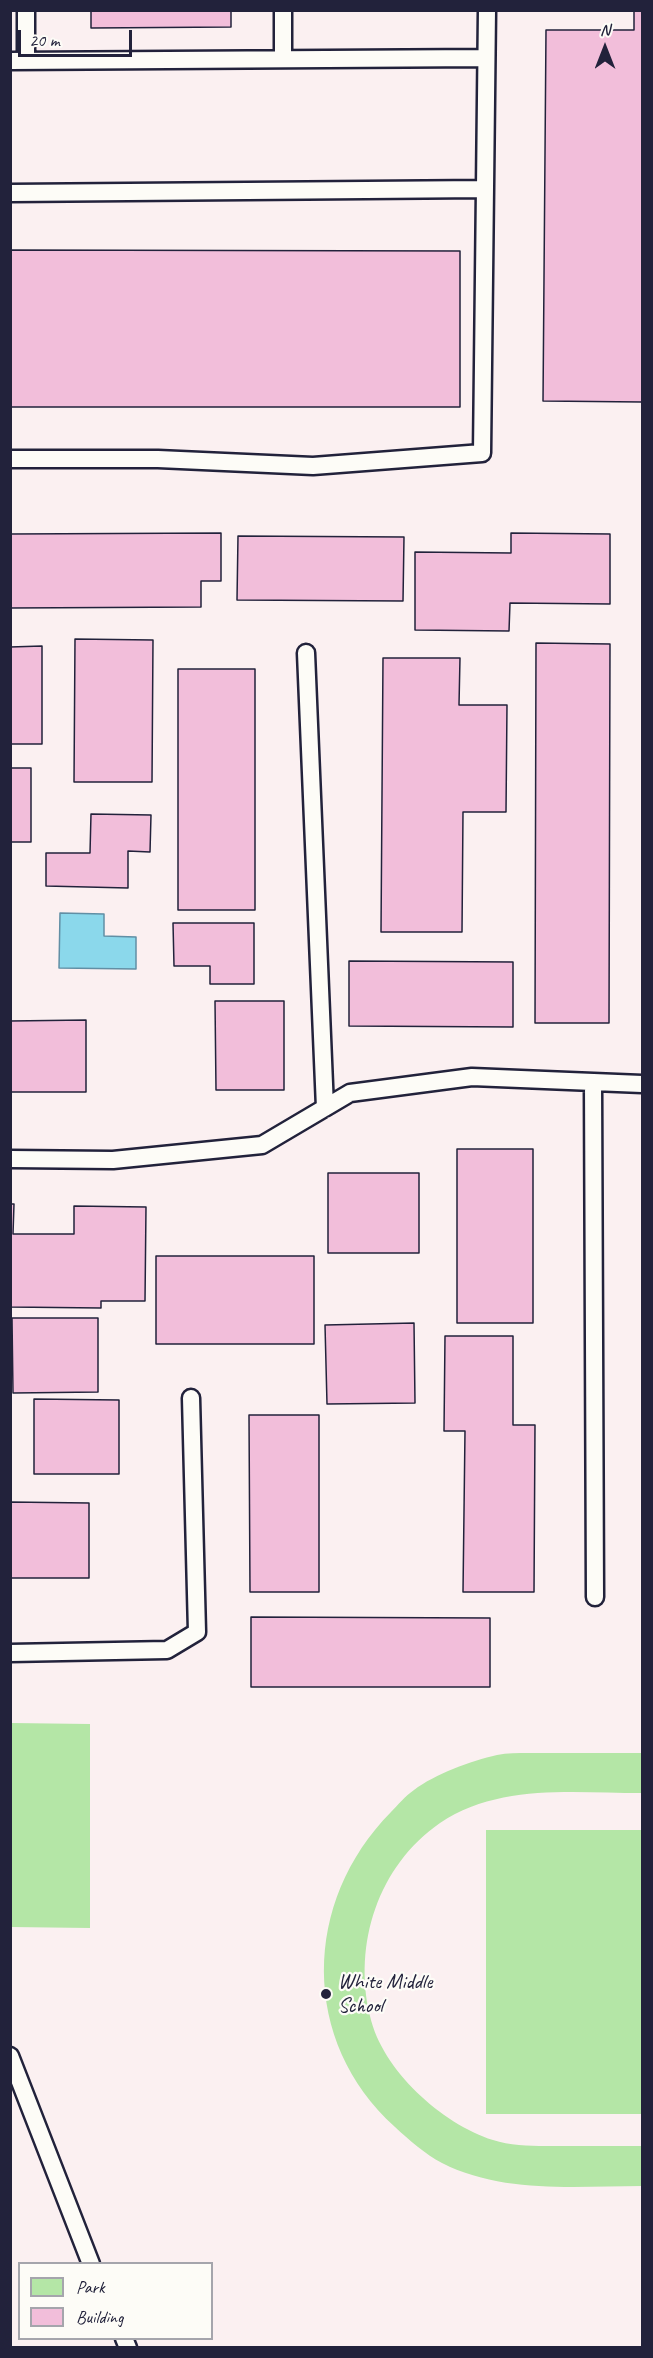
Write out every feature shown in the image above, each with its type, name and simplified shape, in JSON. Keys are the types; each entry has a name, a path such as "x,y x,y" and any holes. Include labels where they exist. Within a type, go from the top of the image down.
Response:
{"lane":[{"path":"26,10 18,61 485,58"},
{"path":"283,10 283,59"},
{"path":"10,459 158,459 313,466 482,453 487,10"},
{"path":"10,193 484,189"},
{"path":"306,653 325,1108"},
{"path":"10,1159 113,1160 262,1145 350,1093 472,1077 642,1084"},
{"path":"593,1082 595,1597"},
{"path":"10,1653 167,1650 196,1632 191,1398"},
{"path":"10,2056 90,2262"}],"green space":[{"path":"11,1723 90,1724 90,1928 11,1927"},
{"path":"642,1753 642,1793 538,1793 487,1801 463,1810 440,1823 418,1841 386,1884 375,1909 368,1935 365,1962 370,2016 387,2056 401,2075 435,2108 454,2121 493,2140 509,2144 642,2146 642,2186 566,2187 515,2184 465,2173 442,2163 400,2132 364,2092 342,2054 329,2013 324,1971 328,1929 341,1887 362,1848 405,1798 432,1779 465,1764 487,1758 505,1754"},
{"path":"486,1830 642,1830 642,2114 486,2114"}],"water":[{"path":"60,913 104,914 104,936 136,937 136,969 59,968"}],"building":[{"path":"91,10 231,10 231,27 91,28"},
{"path":"634,10 642,10 642,402 543,401 546,30 634,30"},
{"path":"10,250 460,251 460,407 10,407"},
{"path":"221,533 221,581 201,581 201,607 10,608 10,534"},
{"path":"511,533 610,534 610,604 510,603 509,631 415,630 415,552 511,553"},
{"path":"238,536 404,537 403,601 237,600"},
{"path":"75,639 153,640 152,782 74,782"},
{"path":"536,643 610,644 609,1023 535,1023"},
{"path":"42,646 42,744 10,744 10,647"},
{"path":"383,658 460,658 459,705 507,705 506,812 463,812 462,932 381,932"},
{"path":"178,669 255,669 255,910 178,910"},
{"path":"10,768 31,768 31,842 10,842"},
{"path":"91,814 151,815 150,852 128,851 128,888 46,886 46,853 90,853"},
{"path":"173,923 254,923 254,984 210,984 210,966 174,966"},
{"path":"349,961 513,962 513,1027 349,1026"},
{"path":"215,1001 284,1001 284,1090 216,1090"},
{"path":"86,1020 86,1092 10,1092 10,1021"},
{"path":"457,1149 533,1149 533,1323 457,1323"},
{"path":"328,1173 419,1173 419,1253 328,1253"},
{"path":"10,1204 14,1204 13,1234 74,1234 74,1206 146,1207 145,1301 101,1301 101,1308 10,1307"},
{"path":"156,1256 314,1256 314,1344 156,1344"},
{"path":"12,1318 98,1318 98,1392 13,1393"},
{"path":"414,1323 415,1403 327,1404 325,1325"},
{"path":"445,1336 513,1336 513,1425 535,1425 534,1592 463,1592 465,1431 444,1431"},
{"path":"34,1399 119,1400 119,1474 34,1474"},
{"path":"249,1415 319,1415 319,1592 250,1592"},
{"path":"10,1502 89,1503 89,1578 10,1578"},
{"path":"251,1617 490,1618 490,1687 251,1687"}],"place":[{"name":"White Middle School","path":"326,1994"}]}
